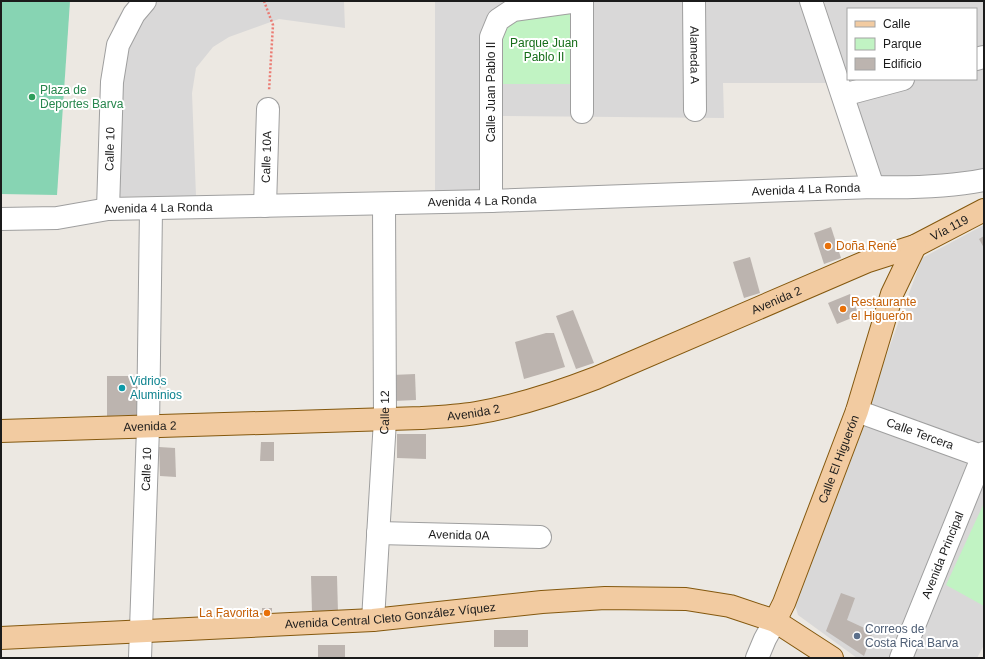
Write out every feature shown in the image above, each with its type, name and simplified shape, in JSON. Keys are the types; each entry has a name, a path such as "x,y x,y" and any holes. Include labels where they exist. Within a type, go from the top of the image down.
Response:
{"main road":[{"name":"Vía 119","path":"915,246 982,211"},
{"name":"Avenida 2","path":"1,431 148,428 385,420 475,413 515,405 552,395 604,375 868,262 915,246"},
{"name":"Calle El Higuerón","path":"776,621 857,411 892,294 915,246"},
{"name":"Calle El Higuerón","path":"868,262 882,264 889,267 893,276 892,294"},
{"name":"Avenida Central Cleto González Víquez","path":"1,638 372,620 542,602 612,598 686,599 730,606 776,621 832,658"}],"street":[{"name":"Calle 10","path":"108,209 112,82 118,45 134,14 145,1"},
{"name":"Calle Juan Pablo II","path":"491,201 491,37 498,20 513,10 578,1"},
{"path":"582,1 582,112"},
{"name":"Alameda A","path":"694,1 695,110"},
{"path":"811,1 873,187"},
{"path":"843,95 899,80"},
{"name":"Calle 10A","path":"265,206 268,109"},
{"name":"Avenida 4 La Ronda","path":"1,219 57,218 108,209 491,201 873,187 918,187 974,182 982,211"},
{"name":"Calle 12","path":"372,620 385,420 384,204"},
{"name":"Calle 10","path":"140,658 148,428 151,209"},
{"name":"Calle Tercera","path":"857,411 983,456"},
{"name":"Avenida Principal","path":"900,658 983,456"},
{"name":"Avenida 0A","path":"378,532 540,537"},
{"path":"757,658 765,639 776,621"}],"path":[{"path":"264,1 274,25 268,109"}],"shaded area":[{"path":"129,1 355,1 344,2 345,28 279,19 229,37 213,47 196,68 192,93 196,196 99,197 103,80 115,22"},
{"path":"435,1 804,1 830,83 723,83 724,118 499,116 499,189 435,191"},
{"path":"824,1 984,1 984,173 877,178 848,80 977,80 977,8 847,8 847,78"},
{"path":"984,225 984,645 977,658 857,658 798,615 795,605 922,258"}],"green space":[{"name":"Plaza de Deportes Barva","path":"1,1 70,1 57,195 1,194"},
{"name":"Parque Juan Pablo II","path":"578,11 578,84 500,84 499,44 509,22"},
{"path":"984,503 984,606 946,585"}],"building":[{"name":"Doña René","path":"831,227 841,258 824,264 814,233"},
{"path":"984,236 984,248 979,239"},
{"path":"750,257 760,293 744,298 733,262"},
{"name":"Restaurante el Higuerón","path":"850,294 859,315 837,324 828,303"},
{"path":"573,310 594,363 576,369 556,316"},
{"path":"546,333 554,333 565,367 524,379 515,342"},
{"path":"415,374 416,400 394,401 392,375"},
{"name":"Vidrios Aluminios","path":"107,376 137,376 137,415 107,416"},
{"path":"397,434 426,434 426,459 397,458"},
{"path":"261,442 274,442 274,461 260,461"},
{"path":"159,447 175,448 176,477 160,476"},
{"path":"311,576 337,576 338,613 312,613"},
{"path":"841,593 855,598 847,620 873,632 864,656 826,631"},
{"name":"La Favorita","path":"262,608 272,608 272,619 262,619"},
{"path":"494,630 528,630 528,647 494,647"},
{"path":"318,645 345,645 345,658 318,658"}],"place":[{"name":"Plaza de Deportes Barva","path":"32,97"},
{"name":"Doña René","path":"828,246"},
{"name":"Restaurante el Higuerón","path":"843,309"},
{"name":"Vidrios Aluminios","path":"122,388"},
{"name":"La Favorita","path":"267,613"},
{"name":"Correos de Costa Rica Barva","path":"857,636"}]}
